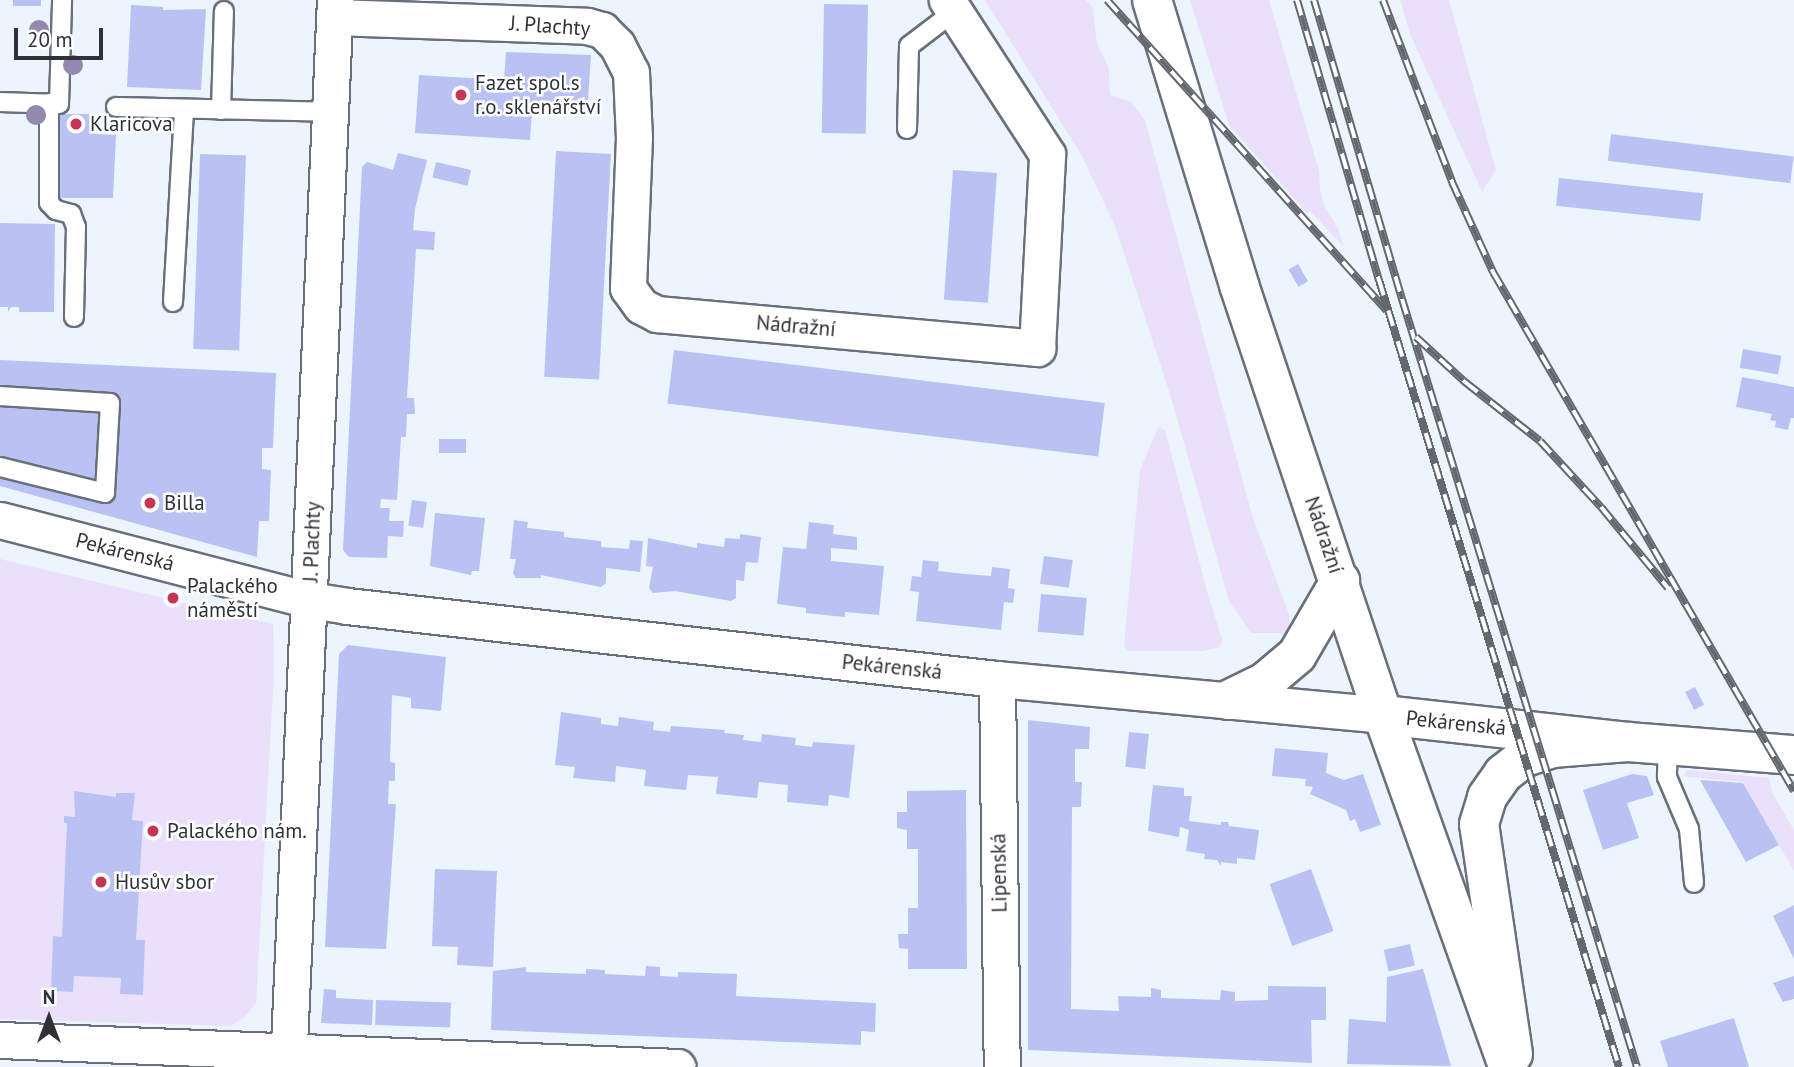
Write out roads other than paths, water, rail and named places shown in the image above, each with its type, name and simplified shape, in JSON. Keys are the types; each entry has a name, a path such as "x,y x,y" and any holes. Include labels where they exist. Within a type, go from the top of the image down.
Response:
{"main road":[{"name":"Nádražní","path":"1152,0 1239,285 1383,715 1508,1067"},
{"path":"1228,700 1265,681 1297,655 1340,581"},
{"name":"Pekárenská","path":"1383,715 1628,741 1794,755"},
{"path":"1515,1067 1479,824 1487,797 1503,774 1525,757 1552,748 1628,741"}],"street":[{"name":"Nádražní","path":"641,306 657,314 1037,348 1047,154 951,6"},
{"name":"J. Plachty","path":"288,1059 334,9 587,26 602,30 618,45 631,72 634,151 628,288 641,306"},
{"name":"Pekárenská","path":"0,520 310,600 459,621 997,679 1383,715"},
{"name":"Lipenská","path":"997,679 1002,1067"},
{"path":"0,1040 288,1059 677,1067"}],"lane":[{"path":"0,102 60,104 62,0"},
{"path":"907,130 909,46 951,6"},
{"path":"221,110 224,11"},
{"path":"49,103 50,203 56,210 71,214 76,227 74,317"},
{"path":"117,107 330,112"},
{"path":"173,302 184,109"},
{"path":"0,396 110,403 106,493 0,467"},
{"path":"1668,744 1667,777 1689,829 1694,883"}],"railway":[{"path":"1107,0 1387,311"},
{"path":"1297,0 1379,280 1619,1067"},
{"path":"1314,0 1402,299 1637,1067"},
{"path":"1383,0 1452,182 1493,272 1794,791"},
{"path":"1416,337 1465,382 1540,441 1601,507 1668,588"}],"place":[{"name":"Fazet spol.s r.o. sklenářství","path":"461,95"},
{"name":"Klaricova","path":"76,124"},
{"name":"Billa","path":"150,503"},
{"name":"Palackého náměstí","path":"173,598"},
{"name":"Palackého nám.","path":"153,831"},
{"name":"Husův sbor","path":"101,882"}]}
